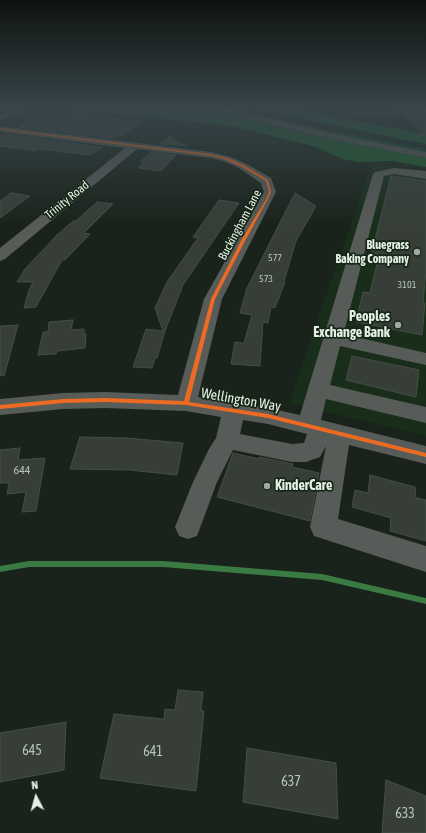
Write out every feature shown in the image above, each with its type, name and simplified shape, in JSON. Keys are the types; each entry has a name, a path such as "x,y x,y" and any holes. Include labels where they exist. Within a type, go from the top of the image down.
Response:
{"highway":[{"path":"390,148 426,155"}],"street":[{"name":"Trinity Road","path":"0,256 132,148"},
{"name":"Buckingham Lane","path":"157,148 211,155 254,167 267,181 270,192 213,299 186,404"},
{"path":"426,175 394,171 379,174 318,390 323,429 323,527 426,559"},
{"path":"335,332 341,340 426,359"},
{"path":"318,390 426,415"},
{"name":"Wellington Way","path":"0,407 63,401 105,400 186,404 234,410 323,429 426,455"},
{"path":"188,527 205,482 217,456 227,440 234,410"},
{"path":"227,440 292,454 306,453 312,450 323,429"}],"shaded area":[{"path":"372,163 426,171 426,436 289,403"}],"green space":[{"path":"319,148 374,148 426,158 426,167 393,161 359,162 342,159"},
{"path":"405,148 426,149 426,152"}],"building":[{"path":"13,148 101,148 90,155 38,149 36,151"},
{"path":"151,152 176,155 161,171 138,168 146,162 140,162"},
{"path":"391,176 426,181 426,269 422,335 356,322 363,292 370,293 377,264 369,263"},
{"path":"11,193 30,196 0,218 0,201"},
{"path":"295,193 316,206 296,241 284,281 285,282 275,308 271,307 268,323 263,322 260,366 231,364 235,342 244,343 252,315 240,313 247,288"},
{"path":"219,200 239,203 183,285 152,368 133,367 146,329 163,331 155,308 167,282 198,238 193,237"},
{"path":"97,202 113,204 84,233 90,234 65,260 62,260 36,307 24,308 33,282 17,282 25,269 57,235 73,221 76,221"},
{"path":"73,320 71,330 84,329 84,334 86,334 85,348 57,351 56,354 38,355 43,332 48,332 49,322"},
{"path":"18,325 4,376 0,375 0,326"},
{"path":"352,356 419,370 416,397 346,380"},
{"path":"80,437 126,438 183,443 177,475 130,470 70,469"},
{"path":"20,448 18,460 45,458 36,511 22,512 26,492 7,494 9,483 0,483 0,450"},
{"path":"233,453 259,459 259,457 293,464 292,467 319,473 310,521 217,497"},
{"path":"370,475 415,487 416,498 426,500 426,541 390,531 391,518 352,507 355,490 368,493"},
{"path":"178,690 203,692 201,711 204,711 196,791 100,778 114,714 164,719 165,709 175,710"},
{"path":"66,722 64,770 0,782 0,733"},
{"path":"247,748 336,763 338,819 243,802"},
{"path":"386,780 426,796 426,833 382,833"}],"waterway":[{"path":"0,569 29,564 163,564 322,577 426,601"}],"cycle path":[{"path":"153,148 211,155 227,159 243,166 267,181 270,192 213,299 186,403"},
{"path":"0,407 63,401 105,400 186,403 268,416 426,455"}],"place":[{"name":"Bluegrass Baking Company","path":"417,252"},
{"name":"Peoples Exchange Bank","path":"398,325"},
{"name":"KinderCare","path":"267,486"}]}
